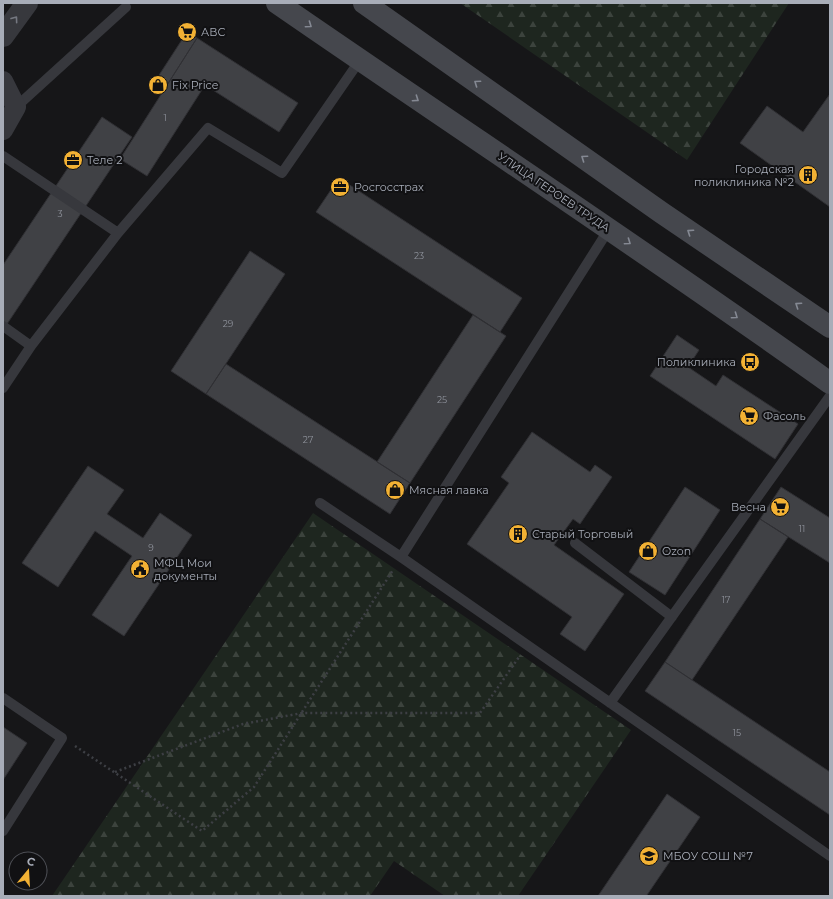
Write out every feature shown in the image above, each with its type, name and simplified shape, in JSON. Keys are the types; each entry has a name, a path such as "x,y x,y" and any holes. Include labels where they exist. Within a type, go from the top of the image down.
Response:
{"main road":[{"name":"УЛИЦА ГЕРОЕВ ТРУДА","path":"277,3 761,333 830,383"},
{"path":"364,3 662,213 830,327"}],"street":[{"path":"3,36 27,3"},
{"path":"3,81 16,108 3,130"}],"lane":[{"path":"16,108 126,6"},
{"path":"3,388 31,346 118,233 208,128 282,173 360,60"},
{"path":"3,156 118,233"},
{"path":"401,557 609,229"},
{"path":"3,326 31,346"},
{"path":"610,703 830,396"},
{"path":"320,503 401,557 830,856"},
{"path":"575,543 672,617"},
{"path":"3,698 62,738 3,831"}],"path":[{"path":"62,738 202,831 254,787 401,557"},
{"path":"114,772 243,724 302,713 480,713 528,646"}],"green space":[{"path":"460,3 789,3 687,160"},
{"path":"313,513 631,730 518,896 445,896 394,861 370,896 52,896"}],"building":[{"path":"187,32 197,38 162,93 152,86"},
{"path":"197,38 298,103 279,132 205,85 147,176 120,159"},
{"name":"Городская поликлиника №2","path":"830,94 830,207 740,143 767,106 803,132"},
{"path":"102,117 132,137 3,330 3,265"},
{"path":"339,178 522,298 500,332 316,212"},
{"path":"250,251 285,274 206,394 171,371"},
{"path":"473,315 506,336 410,483 377,462"},
{"path":"677,335 699,350 688,367 716,386 723,375 798,424 775,459 650,376"},
{"path":"226,364 410,483 390,514 206,394"},
{"name":"Старый Торговый","path":"532,432 590,472 595,465 612,477 580,524 573,519 554,545 624,594 585,651 560,634 572,617 467,544 509,483 501,477"},
{"path":"88,466 124,490 107,514 143,538 160,513 192,535 124,636 92,615 132,556 95,531 58,587 22,563"},
{"path":"685,487 720,510 665,595 629,572"},
{"path":"781,487 830,518 830,563 760,519"},
{"path":"760,519 788,537 692,680 665,662"},
{"path":"665,662 830,772 830,815 645,691"},
{"path":"3,727 27,743 3,780"},
{"name":"МБОУ СОШ №7","path":"667,794 700,817 647,895 648,896 598,896"}],"place":[{"name":"АВС","path":"187,32"},
{"name":"Fix Price","path":"158,85"},
{"name":"Теле 2","path":"73,160"},
{"name":"Городская поликлиника №2","path":"808,175"},
{"name":"Росгосстрах","path":"340,187"},
{"name":"Поликлиника","path":"750,362"},
{"name":"Фасоль","path":"749,416"},
{"name":"Мясная лавка","path":"395,490"},
{"name":"Весна","path":"780,507"},
{"name":"Старый Торговый","path":"518,534"},
{"name":"Ozon","path":"648,551"},
{"name":"МФЦ Мои документы","path":"140,569"},
{"name":"МБОУ СОШ №7","path":"649,856"}]}
